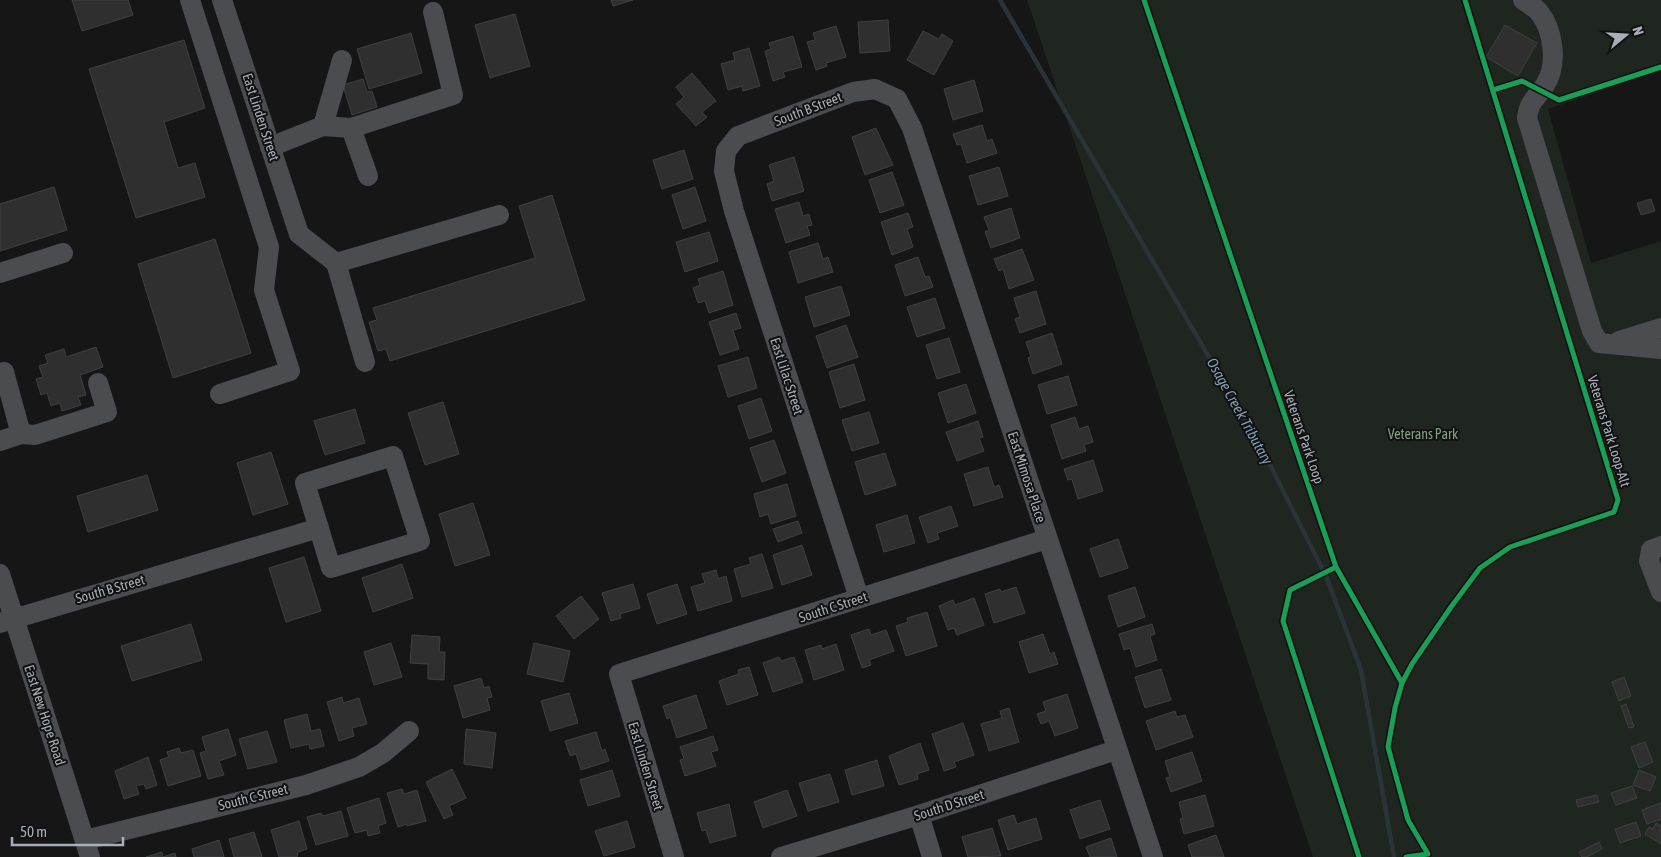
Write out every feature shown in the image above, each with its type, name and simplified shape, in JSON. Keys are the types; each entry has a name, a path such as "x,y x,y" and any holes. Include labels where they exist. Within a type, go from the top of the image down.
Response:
{"street":[{"path":"190,0 269,247 264,290 290,371 220,394"},
{"name":"East Linden Street","path":"222,0 299,234"},
{"path":"1523,0 1539,12 1543,19 1550,34 1554,60 1546,84 1528,105 1527,118 1592,331 1599,343 1661,349"},
{"path":"270,147 323,126 351,128 454,95 432,12"},
{"path":"323,126 342,60"},
{"name":"South B Street","path":"726,151 738,136 854,92 875,89 897,99"},
{"name":"East Mimosa Place","path":"897,99 912,128 1116,750 1153,857"},
{"path":"231,133 262,120"},
{"path":"351,128 368,176"},
{"name":"East Lilac Street","path":"726,151 724,171 734,211 859,598"},
{"path":"336,263 499,215"},
{"path":"269,247 299,234 336,263 365,362"},
{"path":"0,274 62,253"},
{"path":"1610,344 1661,328"},
{"path":"4,372 21,434"},
{"path":"0,441 21,434 34,435 107,412 98,384"},
{"path":"393,456 420,541 332,568 319,528 305,483 393,456"},
{"name":"South B Street","path":"7,620 319,528"},
{"name":"South C Street","path":"619,674 1047,539"},
{"path":"1661,546 1651,550 1649,561 1661,592"},
{"name":"East New Hope Road","path":"0,574 7,620 87,849"},
{"name":"East Linden Street","path":"619,674 674,857"},
{"name":"South C Street","path":"87,849 358,767 383,753 410,731"},
{"name":"South D Street","path":"781,857 919,815 1116,750"},
{"path":"919,815 932,857"}],"green space":[{"name":"Veterans Park","path":"1027,0 1661,0 1661,71 1548,109 1591,263 1661,241 1661,857 1313,857"}],"building":[{"path":"72,0 128,0 133,15 82,31"},
{"path":"611,0 633,0 613,6"},
{"path":"515,14 530,66 490,78 475,25"},
{"path":"888,20 890,51 860,53 858,22"},
{"path":"1505,25 1537,43 1518,76 1486,57"},
{"path":"836,26 846,57 826,63 827,66 816,70 807,42 815,40 813,33"},
{"path":"923,31 939,39 942,34 953,41 934,75 907,60"},
{"path":"411,33 422,73 369,89 357,49"},
{"path":"793,36 802,67 783,72 785,77 773,81 765,51 771,49 769,43"},
{"path":"184,40 205,108 164,122 178,168 195,163 205,197 136,218 89,69"},
{"path":"749,48 760,86 743,91 742,86 728,90 721,64 735,60 733,53"},
{"path":"692,73 716,101 702,112 707,117 696,126 676,104 684,97 676,87"},
{"path":"363,79 367,92 372,91 377,107 352,115 343,85"},
{"path":"974,80 983,111 953,120 944,89"},
{"path":"982,125 987,141 992,139 997,153 967,163 961,144 957,145 953,134"},
{"path":"876,128 893,165 865,175 852,137"},
{"path":"684,150 693,179 662,189 653,160"},
{"path":"794,157 804,191 772,201 767,184 774,181 769,165"},
{"path":"999,167 1008,196 978,205 969,176"},
{"path":"892,172 904,205 880,213 869,180"},
{"path":"54,187 67,230 0,251 0,204"},
{"path":"695,187 706,221 683,229 672,195"},
{"path":"552,195 585,300 390,361 386,349 378,351 369,322 377,320 373,308 535,258 519,206"},
{"path":"1651,199 1655,211 1641,215 1637,203"},
{"path":"799,202 803,216 809,214 812,225 807,226 810,235 786,243 775,209"},
{"path":"1011,208 1020,238 991,248 985,232 989,230 984,217"},
{"path":"908,213 913,227 907,229 913,247 892,255 881,222"},
{"path":"709,232 718,261 685,272 676,242"},
{"path":"215,239 251,353 173,378 138,264"},
{"path":"818,243 823,259 828,257 833,272 798,283 789,252"},
{"path":"1022,249 1034,280 1009,289 1003,269 999,271 994,259"},
{"path":"918,257 925,277 929,276 933,287 905,296 895,265"},
{"path":"723,271 733,305 709,313 705,301 698,303 693,288 700,285 698,279"},
{"path":"841,286 850,315 814,327 805,297"},
{"path":"1036,291 1046,324 1020,333 1015,319 1020,317 1014,298"},
{"path":"935,298 945,328 917,337 907,307"},
{"path":"736,313 741,328 733,330 739,349 720,355 709,322"},
{"path":"846,325 858,357 827,368 816,336"},
{"path":"1052,333 1062,364 1033,374 1028,358 1031,357 1026,342"},
{"path":"949,338 960,372 937,379 926,345"},
{"path":"96,347 103,367 80,375 86,395 78,397 81,405 62,411 60,403 51,406 47,393 41,395 36,379 43,377 39,366 48,363 45,355 64,349 66,357"},
{"path":"748,357 757,388 728,397 718,366"},
{"path":"854,364 865,400 840,408 829,372"},
{"path":"1068,376 1077,405 1047,414 1038,385"},
{"path":"966,384 976,413 948,423 938,393"},
{"path":"761,398 772,431 749,439 738,406"},
{"path":"443,402 459,454 425,465 408,413"},
{"path":"355,409 365,443 325,455 314,421"},
{"path":"869,412 879,443 852,451 842,420"},
{"path":"1075,417 1079,429 1088,426 1093,442 1084,445 1086,451 1062,459 1051,425"},
{"path":"978,421 983,437 979,438 984,451 957,461 946,432"},
{"path":"774,440 786,473 762,482 750,448"},
{"path":"271,452 288,504 253,515 237,463"},
{"path":"885,453 896,485 865,495 855,462"},
{"path":"1093,460 1103,491 1078,499 1072,479 1068,480 1064,469"},
{"path":"988,467 994,487 999,485 1003,497 974,506 964,474"},
{"path":"147,475 158,510 88,532 77,496"},
{"path":"787,484 796,516 771,524 768,514 760,517 754,494"},
{"path":"473,503 490,555 455,566 439,514"},
{"path":"951,506 958,526 937,533 939,539 928,543 919,517"},
{"path":"907,515 915,543 884,552 876,525"},
{"path":"798,521 802,533 778,542 773,529"},
{"path":"1118,539 1128,568 1100,577 1090,549"},
{"path":"802,545 812,575 782,585 773,555"},
{"path":"762,554 773,588 742,597 734,569 751,564 749,558"},
{"path":"304,557 321,611 286,622 269,568"},
{"path":"402,564 413,598 373,612 362,578"},
{"path":"716,570 718,579 726,576 732,601 698,611 691,587 705,583 702,574"},
{"path":"633,584 640,608 620,614 621,618 611,621 602,593"},
{"path":"677,584 687,614 657,624 647,594"},
{"path":"1016,587 1025,613 994,623 985,594 1000,589 1001,592"},
{"path":"1135,587 1145,617 1118,627 1108,596"},
{"path":"581,596 599,619 574,639 556,616"},
{"path":"974,598 984,625 957,635 954,628 948,630 939,606 953,600 955,605"},
{"path":"927,612 937,646 906,656 896,626 908,622 907,618"},
{"path":"191,624 202,660 132,681 121,646"},
{"path":"1152,624 1155,634 1150,636 1157,660 1136,667 1130,648 1124,650 1119,634"},
{"path":"869,629 871,635 886,630 894,651 869,660 871,665 862,668 851,635"},
{"path":"1043,634 1050,654 1054,652 1058,664 1029,673 1019,642"},
{"path":"412,635 440,637 439,652 445,652 444,680 428,679 428,664 410,663"},
{"path":"391,643 402,677 374,685 364,652"},
{"path":"534,643 570,651 563,682 527,674"},
{"path":"836,644 844,670 814,680 805,650 821,645 822,649"},
{"path":"779,657 781,661 794,657 803,682 773,692 763,663"},
{"path":"749,667 758,695 727,705 719,681 739,674 738,670"},
{"path":"1161,669 1171,700 1145,708 1135,677"},
{"path":"1624,677 1631,696 1619,701 1612,682"},
{"path":"481,678 484,688 489,686 492,697 487,698 490,710 463,718 454,686"},
{"path":"569,693 578,723 550,731 541,701"},
{"path":"1067,694 1078,728 1055,736 1049,721 1041,724 1037,714 1046,711 1043,702"},
{"path":"696,695 707,728 677,738 670,717 667,719 663,706"},
{"path":"342,697 343,703 359,698 367,724 352,728 354,736 339,741 327,702"},
{"path":"1626,704 1634,727 1629,728 1621,706"},
{"path":"1009,708 1019,742 989,751 981,724 1002,718 1000,711"},
{"path":"1175,711 1177,717 1185,715 1193,737 1156,750 1146,721"},
{"path":"307,714 311,731 320,729 324,746 310,749 309,744 291,748 284,720"},
{"path":"963,723 974,755 954,762 956,767 944,771 932,734"},
{"path":"228,729 236,755 219,761 224,775 208,779 200,753 206,751 202,737"},
{"path":"466,729 496,733 492,768 464,764"},
{"path":"267,731 277,762 248,769 239,739"},
{"path":"596,732 602,751 605,749 609,761 581,770 576,754 570,756 565,741"},
{"path":"713,736 718,750 711,752 716,766 685,776 680,760 684,759 680,747"},
{"path":"1645,742 1653,762 1639,768 1631,747"},
{"path":"920,743 929,770 917,774 918,779 899,785 889,756"},
{"path":"179,748 181,753 193,750 201,776 168,786 160,760 169,757 167,752"},
{"path":"1192,752 1202,781 1171,792 1166,778 1170,777 1165,761"},
{"path":"148,757 157,785 146,789 144,784 136,786 139,794 124,799 115,771"},
{"path":"877,760 884,786 852,795 845,770"},
{"path":"452,769 466,798 449,806 453,815 444,819 426,782"},
{"path":"612,770 620,796 588,806 580,780"},
{"path":"1639,770 1656,777 1650,791 1633,785"},
{"path":"830,774 839,802 808,811 799,783"},
{"path":"1632,786 1637,798 1616,805 1611,793"},
{"path":"402,789 404,794 417,790 426,821 398,827 387,793"},
{"path":"787,790 797,816 763,828 754,802"},
{"path":"1205,795 1214,826 1184,834 1180,819 1183,818 1179,802"},
{"path":"1597,795 1599,802 1578,807 1576,800"},
{"path":"379,798 386,823 378,826 380,833 368,836 367,830 355,833 347,808"},
{"path":"1100,800 1110,829 1080,839 1070,810"},
{"path":"1661,803 1661,819 1647,824 1642,810"},
{"path":"729,804 736,836 710,843 706,830 702,831 697,813"},
{"path":"341,811 348,836 316,845 307,817 321,813 323,816"},
{"path":"1014,815 1017,824 1036,818 1042,839 1008,850 998,820"},
{"path":"299,821 307,849 298,852 297,857 279,857 271,830"},
{"path":"627,821 635,847 604,856 595,831"},
{"path":"1636,822 1641,836 1620,843 1615,829"},
{"path":"1656,823 1661,826 1661,844 1645,834 1649,827 1653,829"},
{"path":"992,828 1001,856 968,857 962,837"},
{"path":"254,832 262,857 234,857 229,839"},
{"path":"1216,835 1224,857 1192,857 1188,845"},
{"path":"1111,838 1117,857 1090,857 1086,847"},
{"path":"219,840 224,857 194,857 192,849"},
{"path":"1599,842 1602,849 1587,857 1582,857 1579,852"},
{"path":"162,852 163,857 146,857"},
{"path":"175,853 176,857 163,857"}],"waterway":[{"name":"Osage Creek Tributary","path":"1000,0 1257,439 1326,576 1361,670 1394,857"}],"cycle path":[{"name":"Veterans Park Loop","path":"1144,0 1336,567 1290,590 1283,621 1359,857"},
{"name":"Veterans Park Loop-Alt","path":"1406,857 1428,854 1408,820 1388,747 1402,683 1412,664 1480,568 1510,547 1614,512 1618,500 1465,0"},
{"path":"1493,90 1522,81 1559,100 1661,67"},
{"path":"1336,567 1402,683"}]}
